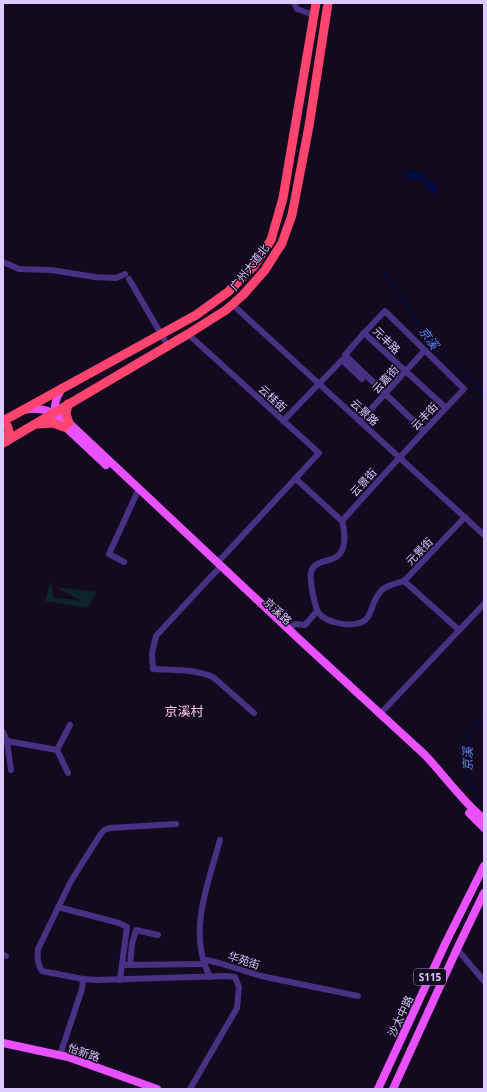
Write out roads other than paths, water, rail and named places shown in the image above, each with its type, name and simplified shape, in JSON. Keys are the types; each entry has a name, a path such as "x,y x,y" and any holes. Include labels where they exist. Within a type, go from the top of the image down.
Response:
{"highway":[{"name":"广州大道北","path":"3,422 62,387 201,312 231,290 254,266 271,240 280,211 288,173 316,3"},
{"name":"广州大道北","path":"5,442 188,334 233,305 250,288 271,261 282,242 292,215 309,126 328,3"},
{"path":"77,379 76,387 79,392 84,395"},
{"path":"29,427 48,423 67,425 66,414 68,404"},
{"path":"3,422 7,424 9,433 5,442"}],"main road":[{"path":"54,413 56,399 62,387"},
{"name":"京溪路","path":"17,413 35,409 54,413 218,566 338,683 417,755 435,773 460,804 484,828"},
{"name":"京溪路","path":"67,425 137,494 288,628 432,762 460,797 484,819"},
{"name":"沙太中路","path":"379,1088 446,942 484,866"},
{"name":"S115","path":"393,1089 484,893"},
{"name":"怡新路","path":"3,1043 60,1055 157,1089"},
{"name":"怡新路","path":"3,1047 56,1059 143,1089"}],"street":[{"path":"294,3 297,9 314,15"},
{"path":"3,262 19,268 51,270 95,277 127,277 168,346"},
{"name":"云景路","path":"233,305 484,535"},
{"name":"元丰路","path":"446,408 364,333 385,311 464,389"},
{"path":"364,333 345,355 424,431"},
{"name":"云桂街","path":"188,334 319,454 156,636 152,653 153,669 177,670 206,674 213,677 254,713"},
{"name":"云嘉街","path":"360,421 425,350"},
{"path":"283,421 342,360 362,379"},
{"name":"云丰街","path":"399,457 464,389"},
{"name":"云景街","path":"342,521 399,457"},
{"path":"296,479 342,521 344,527 344,543 342,551 336,557 317,563 312,568 310,575 319,614 331,621 351,624 359,623 367,618 374,602 382,590 404,581"},
{"path":"124,562 109,554 137,494"},
{"name":"元景街","path":"459,630 404,581 465,518"},
{"path":"380,714 484,604"},
{"path":"288,628 295,624 305,625 318,611"},
{"path":"57,750 70,725"},
{"path":"3,732 7,741 12,770"},
{"path":"7,741 57,750"},
{"path":"57,750 68,774"},
{"path":"176,824 110,828 104,830 77,871 58,907 38,949 37,958 39,966 42,970 83,979 120,980 225,976 235,977 239,987 238,1004 235,1013 190,1089"},
{"path":"210,977 203,964 199,927 200,909 220,840"},
{"path":"58,907 119,923 127,927 120,980"},
{"path":"130,965 132,944 136,930 158,935"},
{"path":"457,949 484,981"},
{"name":"华苑街","path":"123,965 203,964 207,960 261,976 358,996"},
{"path":"60,1055 82,989 83,979"}],"waterway":[{"name":"京溪","path":"383,270 433,347 475,384 484,398"},
{"name":"京溪","path":"484,719 473,726 465,748 465,774 481,800 484,801"}],"district":[{"name":"京溪村","path":"184,711"}]}
